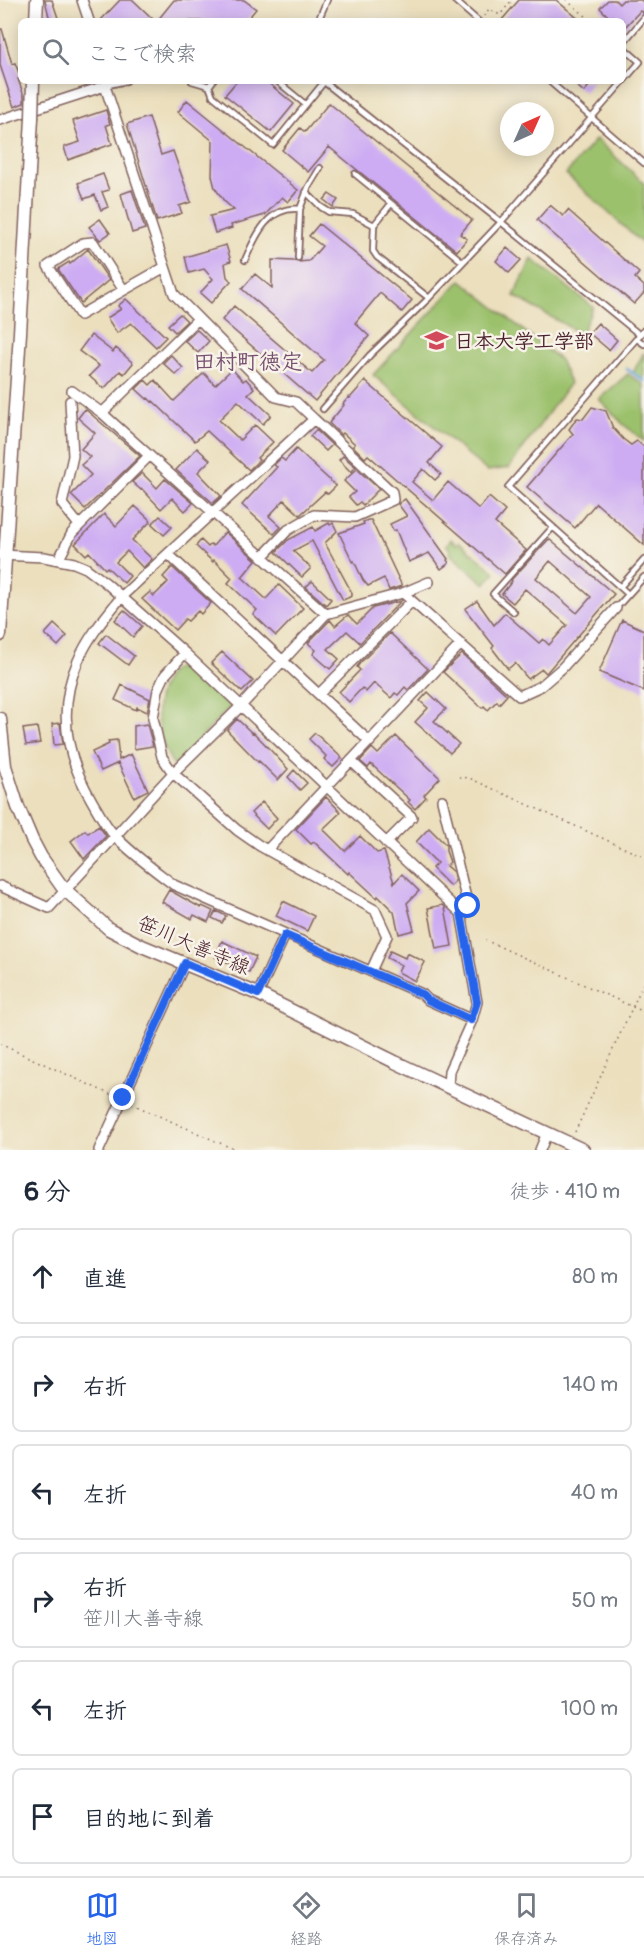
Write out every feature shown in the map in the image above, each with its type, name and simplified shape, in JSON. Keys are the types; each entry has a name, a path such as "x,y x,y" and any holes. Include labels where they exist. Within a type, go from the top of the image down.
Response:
{"street":[{"path":"36,18 37,0"},
{"path":"82,0 87,18"},
{"path":"0,635 33,84"},
{"path":"0,120 104,84"},
{"path":"107,84 174,294 197,320 276,397 296,402 392,492 393,500 355,517 314,515 288,530 262,557"},
{"path":"123,289 93,242 83,243 48,266 80,315 165,267"},
{"path":"102,413 197,320"},
{"path":"72,391 102,413 326,614"},
{"path":"70,401 73,456 63,504 79,525"},
{"path":"314,419 122,596 78,660 66,706 69,748 81,782 106,825 141,861 174,885 422,994 428,1000 471,1020"},
{"path":"59,559 72,533 149,456"},
{"path":"168,554 369,742"},
{"path":"3,555 59,559 86,568 122,596 461,913 477,1002 449,1071 448,1086"},
{"path":"0,886 49,908 173,773 241,706 326,614 403,593 429,582"},
{"path":"403,593 519,696 541,686 562,668 616,608"},
{"path":"318,694 412,601"},
{"path":"267,850 461,644"},
{"path":"185,653 165,675 158,690 153,718 162,757 173,773 237,830 267,850 375,910 387,936 371,971"},
{"name":"笹川大善寺線","path":"0,719 5,766 18,807 41,857 65,890 109,929 142,946 258,994 583,1150"},
{"path":"351,761 412,817 387,843"},
{"path":"442,800 468,906 461,913"},
{"path":"258,994 285,935"},
{"path":"99,1150 185,963"},
{"path":"540,1150 547,1133"}],"lane":[{"path":"319,18 327,0"},
{"path":"454,0 475,18"},
{"path":"626,41 644,18"},
{"path":"626,48 640,62 626,78"},
{"path":"211,84 213,96 273,145 321,84"},
{"path":"281,84 305,104"},
{"path":"327,84 501,222 644,344"},
{"path":"553,84 644,163"},
{"path":"323,409 370,355 429,298 501,222 621,84"},
{"path":"298,258 300,210 306,192 320,168"},
{"path":"355,174 463,262"},
{"path":"306,192 329,212 352,214 374,225"},
{"path":"391,204 374,225 373,251 377,257 429,298"},
{"path":"245,260 262,227 274,214 291,208 300,210"},
{"path":"628,594 508,487 644,330"},
{"path":"514,612 493,594 553,527"},
{"path":"620,587 644,560"},
{"path":"616,608 644,577"}],"path":[{"path":"481,18 489,9 500,15 512,0"},
{"path":"566,0 588,18"},
{"path":"459,777 469,778 644,857"},
{"path":"485,940 644,1012"},
{"path":"569,1144 644,982"}],"green space":[{"path":"596,139 644,183 644,245 566,174"},
{"path":"532,259 593,307 581,334 514,296"},
{"path":"461,280 560,360 570,383 509,468 487,471 373,375"},
{"path":"644,352 644,380 633,373"},
{"path":"628,374 644,385 644,441 623,424 599,399"},
{"path":"451,539 456,544 459,542 495,572 485,584 449,553 451,550 446,545"},
{"path":"185,661 231,706 174,766 159,732 157,708 163,684 170,673"}],"building":[{"path":"45,0 52,0 58,18 49,18"},
{"path":"120,0 133,0 152,18 103,18"},
{"path":"174,0 244,0 256,9 248,18 159,18"},
{"path":"519,0 556,0 577,18 504,18"},
{"path":"608,0 615,0 619,4 623,0 641,0 644,3 644,14 640,11 626,26 626,18 612,16 610,18 600,8"},
{"path":"0,29 2,29 12,64 15,63 18,70 18,84 24,96 24,103 14,107 0,65"},
{"path":"234,84 270,84 294,104 271,132 225,95"},
{"path":"575,84 591,84 584,92"},
{"path":"187,100 298,190 288,202 282,197 265,215 231,225 232,228 215,233 210,216 234,210 215,188 212,176 213,141 178,112"},
{"path":"329,103 472,220 460,234 467,239 457,251 329,147 308,172 282,150 300,128 305,132"},
{"path":"106,110 110,124 106,125 112,144 68,160 64,147 80,142 73,121"},
{"path":"149,117 161,155 173,151 191,202 179,206 182,213 157,221 127,124"},
{"path":"103,174 109,190 102,192 108,207 101,210 95,195 84,199 78,183"},
{"path":"132,190 145,229 132,233 121,194"},
{"path":"329,194 338,200 333,207 324,200"},
{"path":"550,205 563,216 568,210 639,273 635,278 644,286 644,293 634,304 537,220"},
{"path":"100,219 110,233 100,240 89,227"},
{"path":"319,224 412,300 402,312 380,293 355,323 369,336 315,401 222,320 234,306 312,373 324,360 242,289 255,274 272,288 272,260 309,261 322,246 309,236"},
{"path":"226,245 231,261 225,263 227,277 231,281 211,303 200,293 213,279 204,269 189,273 185,257"},
{"path":"507,248 521,260 509,273 496,261"},
{"path":"88,249 109,280 81,303 58,269 69,262 70,264"},
{"path":"126,299 166,337 156,347 131,323 117,333 107,318 121,309 118,306"},
{"path":"180,314 187,321 175,332 168,325"},
{"path":"598,323 617,340 609,350 589,333"},
{"path":"197,330 209,341 198,353 185,341"},
{"path":"91,335 113,352 116,348 133,363 124,374 120,371 104,389 89,376 99,366 79,351"},
{"path":"171,355 183,368 176,375 163,363"},
{"path":"232,369 243,381 246,379 254,388 248,394 271,415 263,424 238,401 219,420 240,440 255,425 273,442 249,470 207,431 195,441 153,401 147,399 136,389 145,380 150,385 155,380 174,401 204,373 215,385"},
{"path":"365,381 442,447 429,463 441,474 435,480 423,469 412,482 433,500 448,482 479,509 489,497 505,511 495,523 526,550 505,574 368,455 365,458 353,446 355,444 329,423"},
{"path":"592,407 606,411 613,428 623,439 631,445 637,441 644,447 644,545 596,503 575,528 527,487 573,434 569,429 577,418 583,419"},
{"path":"85,409 140,456 85,509 71,495 91,475 81,465 90,457 81,449 95,433 78,418"},
{"path":"316,430 332,445 326,451 310,436"},
{"path":"197,448 210,460 198,472 221,496 213,503 176,470"},
{"path":"296,449 336,486 328,494 325,492 300,515 284,500 269,516 281,527 274,534 242,505 277,467 274,465 281,458 285,461"},
{"path":"343,456 356,467 351,472 339,460"},
{"path":"357,469 379,489 363,505 360,502 356,505 349,497 355,492 344,481"},
{"path":"142,473 157,488 165,479 193,503 185,511 172,498 161,509 132,482"},
{"path":"405,499 448,559 449,563 441,569 429,553 409,562 396,530 393,531 390,524 407,516 398,504"},
{"path":"135,506 151,521 132,540 152,559 143,568 127,551 116,562 130,576 124,583 107,567 105,569 89,552 86,555 75,544 104,514 116,526"},
{"path":"160,516 172,527 164,535 152,524"},
{"path":"371,520 402,586 389,590 384,578 368,586 353,562 339,533 364,524 363,522"},
{"path":"329,523 330,525 333,523 337,531 325,543 352,593 352,596 343,600 312,541 293,551 311,568 302,577 276,552 288,540 313,527 315,531"},
{"path":"225,532 256,560 242,577 266,599 279,585 303,608 276,636 253,614 257,610 228,583 232,578 196,546 201,540 208,547 211,544 213,546"},
{"path":"549,539 614,594 546,673 542,669 528,679 515,663 508,669 492,648 494,646 465,609 477,601 494,625 505,613 539,643 543,639 549,645 567,625 525,589 513,603 502,594 511,580","holes":["550,561 591,597 577,613 536,578"]},
{"path":"172,567 211,603 201,614 198,611 188,621 185,619 175,630 142,599 150,592 154,596 168,582 163,577"},
{"path":"312,581 331,599 326,605 306,587"},
{"path":"401,601 360,643 347,631 328,649 339,659 330,669 313,654 316,650 308,643 330,620 335,626 348,615 357,624 373,608"},
{"path":"124,610 142,626 133,637 115,620"},
{"path":"622,620 644,630 644,691 599,672"},
{"path":"54,624 67,636 58,646 45,634"},
{"path":"390,633 428,669 408,690 405,687 398,695 395,693 391,698 374,683 366,692 362,688 349,702 339,692 360,670 357,667 360,663"},
{"path":"106,634 134,656 128,665 99,643"},
{"path":"222,652 253,681 242,692 211,663"},
{"path":"462,654 507,695 499,704 497,701 488,710 484,706 482,708 443,672"},
{"path":"122,685 150,699 147,712 137,707 136,710 115,700"},
{"path":"428,692 446,709 434,721 459,744 450,753 415,722 428,708 420,701"},
{"path":"237,719 253,732 288,769 278,780 227,730"},
{"path":"60,723 63,744 54,745 52,724"},
{"path":"147,724 153,746 134,749 134,726"},
{"path":"37,727 40,743 26,745 23,729"},
{"path":"315,733 342,758 333,767 324,759 326,756 309,739"},
{"path":"396,736 440,778 415,809 408,802 410,800 371,764 368,768 360,761 372,748 378,754"},
{"path":"117,740 119,760 131,754 148,790 134,797 118,763 101,771 92,752 109,744 108,741"},
{"path":"294,770 307,783 300,790 288,777"},
{"path":"326,797 341,812 323,829 345,851 360,836 377,853 384,851 394,883 402,874 419,891 407,903 414,930 399,934 394,912 378,896 377,898 296,829"},
{"path":"262,802 277,818 267,829 251,813"},
{"path":"99,826 106,836 84,859 71,841 85,830 88,833"},
{"path":"429,828 446,845 450,862 446,866 453,872 455,881 450,886 432,868 437,863 416,842"},
{"path":"169,890 201,908 202,906 213,911 208,922 194,915 192,919 162,902"},
{"path":"283,901 314,916 307,931 276,916"},
{"path":"443,905 452,946 436,949 428,908"},
{"path":"216,911 226,916 222,923 212,918"},
{"path":"222,941 256,957 249,972 215,957"},
{"path":"390,951 405,958 407,953 425,962 415,981 398,972 401,965 387,958"}],"waterway":[{"path":"627,369 644,381"}],"place":[{"name":"日本大学工学部","path":"436,341"}],"district":[{"name":"田村町徳定","path":"248,361"}],"route":[{"path":"123,1098 185,963 258,994 285,935 422,994 428,1000 471,1020 477,1002 461,913 468,906"}]}
